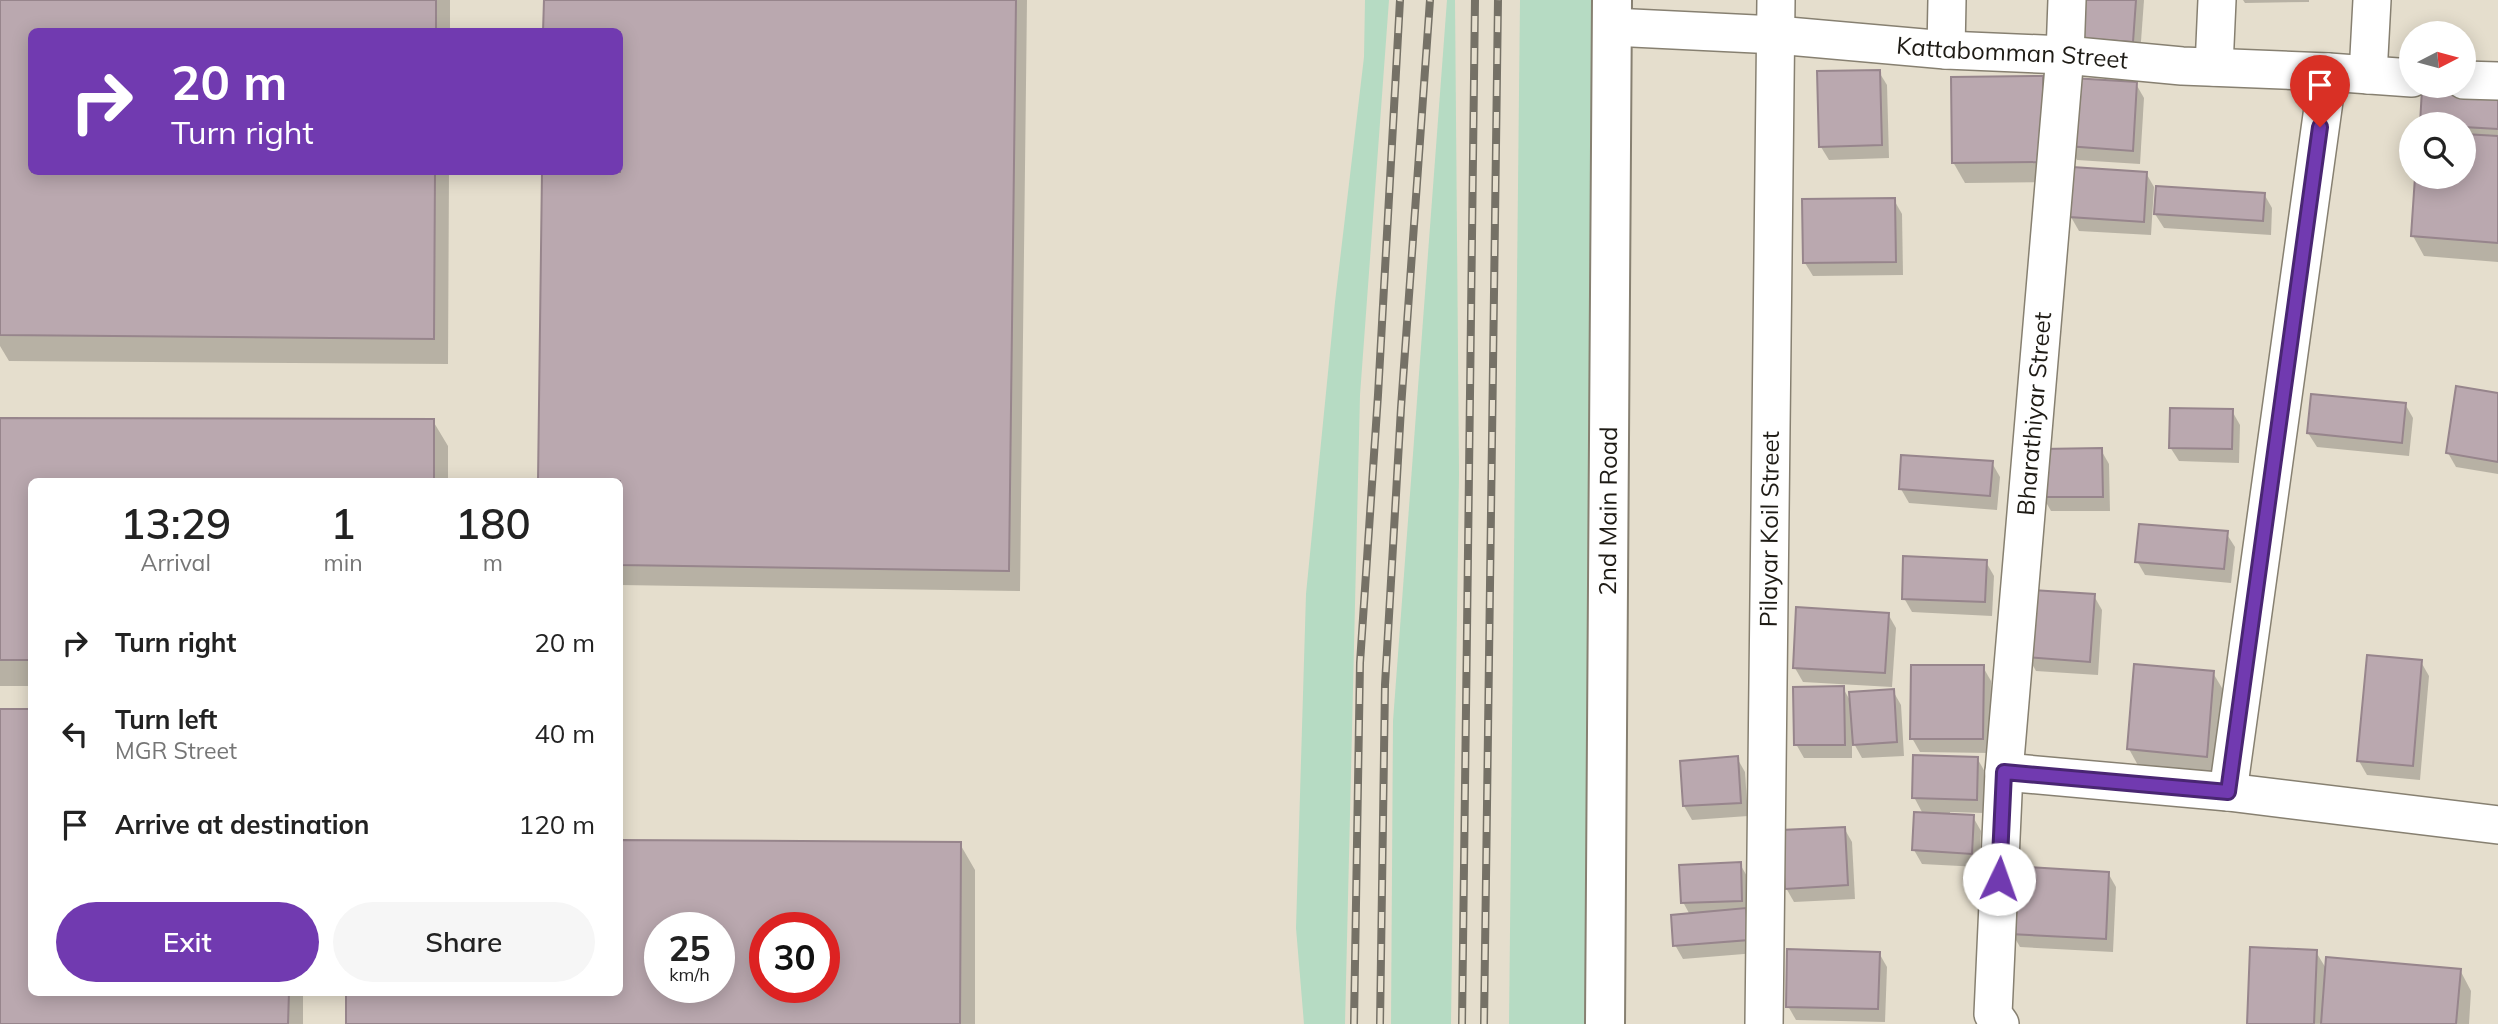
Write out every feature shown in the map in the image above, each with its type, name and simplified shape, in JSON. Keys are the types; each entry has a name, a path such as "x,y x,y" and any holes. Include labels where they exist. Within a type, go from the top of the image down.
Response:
{"street":[{"path":"1945,50 1947,0"},
{"name":"Bharathiyar Street","path":"2000,1024 1993,1014 2004,772 2065,55 2067,0"},
{"path":"2214,67 2217,0"},
{"path":"2368,75 2372,0"},
{"name":"Kattabomman Street","path":"1612,14 1776,17 1945,50 2065,55 2214,67 2399,77"},
{"name":"2nd Main Road","path":"1605,1024 1612,14"},
{"name":"Pilayar Koil Street","path":"1764,1024 1776,17"},
{"path":"2228,792 2328,72"},
{"path":"2476,80 2498,81"},
{"path":"2004,772 2228,792 2498,825"}],"green space":[{"path":"1365,0 1389,0 1360,395 1345,1024 1304,1024 1296,928 1306,594 1335,302 1364,57"},
{"path":"1447,0 1455,0 1459,474 1451,1024 1391,1024 1393,721"},
{"path":"1520,0 1593,0 1587,1024 1509,1024"}],"building":[{"path":"0,0 436,0 436,28 28,28 28,175 435,175 434,339 0,335"},
{"path":"544,0 1016,0 1009,571 623,565 623,478 538,478 542,175 623,175 623,28 543,28"},
{"path":"2076,0 2136,0 2133,42 2074,38"},
{"path":"1880,70 1882,145 1819,147 1817,71"},
{"path":"2043,76 2044,162 1952,163 1951,77"},
{"path":"2072,78 2137,82 2133,151 2067,146"},
{"path":"2476,91 2498,92 2498,129 2476,128 2476,112 2421,112 2421,98 2476,98"},
{"path":"2476,135 2498,136 2498,243 2411,236 2414,189 2476,189"},
{"path":"2072,167 2147,172 2144,222 2069,217"},
{"path":"2156,186 2265,193 2263,221 2154,214"},
{"path":"1895,198 1896,262 1803,263 1802,199"},
{"path":"2456,386 2498,393 2498,462 2446,453"},
{"path":"2311,394 2406,403 2402,443 2307,433"},
{"path":"2170,408 2233,409 2232,449 2169,448"},
{"path":"0,418 434,419 434,478 28,478 28,660 0,660"},
{"path":"2102,448 2103,497 2041,497 2041,449"},
{"path":"1901,455 1993,461 1990,496 1899,489"},
{"path":"2139,524 2228,531 2224,569 2135,562"},
{"path":"1903,556 1987,560 1985,602 1902,599"},
{"path":"2030,590 2095,594 2090,662 2026,657"},
{"path":"1796,607 1889,613 1885,673 1793,668"},
{"path":"2367,655 2422,660 2413,766 2357,761"},
{"path":"2134,664 2214,671 2207,757 2127,749"},
{"path":"1911,665 1984,665 1983,739 1910,739"},
{"path":"1844,686 1845,745 1794,745 1793,687"},
{"path":"1894,689 1897,742 1853,745 1849,692"},
{"path":"0,709 28,709 28,996 289,996 288,1024 0,1024"},
{"path":"1913,755 1978,757 1977,800 1912,798"},
{"path":"1738,756 1741,803 1683,806 1680,761"},
{"path":"1914,812 1974,815 1972,854 1912,850"},
{"path":"1845,827 1848,885 1785,889 1781,830"},
{"path":"623,840 961,842 960,1024 346,1024 346,996 623,996"},
{"path":"1741,862 1742,901 1681,903 1679,865"},
{"path":"2014,866 2109,872 2106,939 2010,934"},
{"path":"1746,908 1749,940 1673,946 1671,915"},
{"path":"2250,947 2317,950 2314,1024 2247,1024"},
{"path":"1787,949 1880,952 1878,1009 1786,1007"},
{"path":"2326,957 2461,969 2456,1024 2321,1024"}],"railway":[{"path":"1354,1024 1360,663 1400,0"},
{"path":"1380,1024 1385,685 1401,408 1430,0"},
{"path":"1462,1024 1475,0"},
{"path":"1484,1024 1498,0"}],"route":[{"path":"1999,879 2004,772 2228,792 2320,127"}]}
